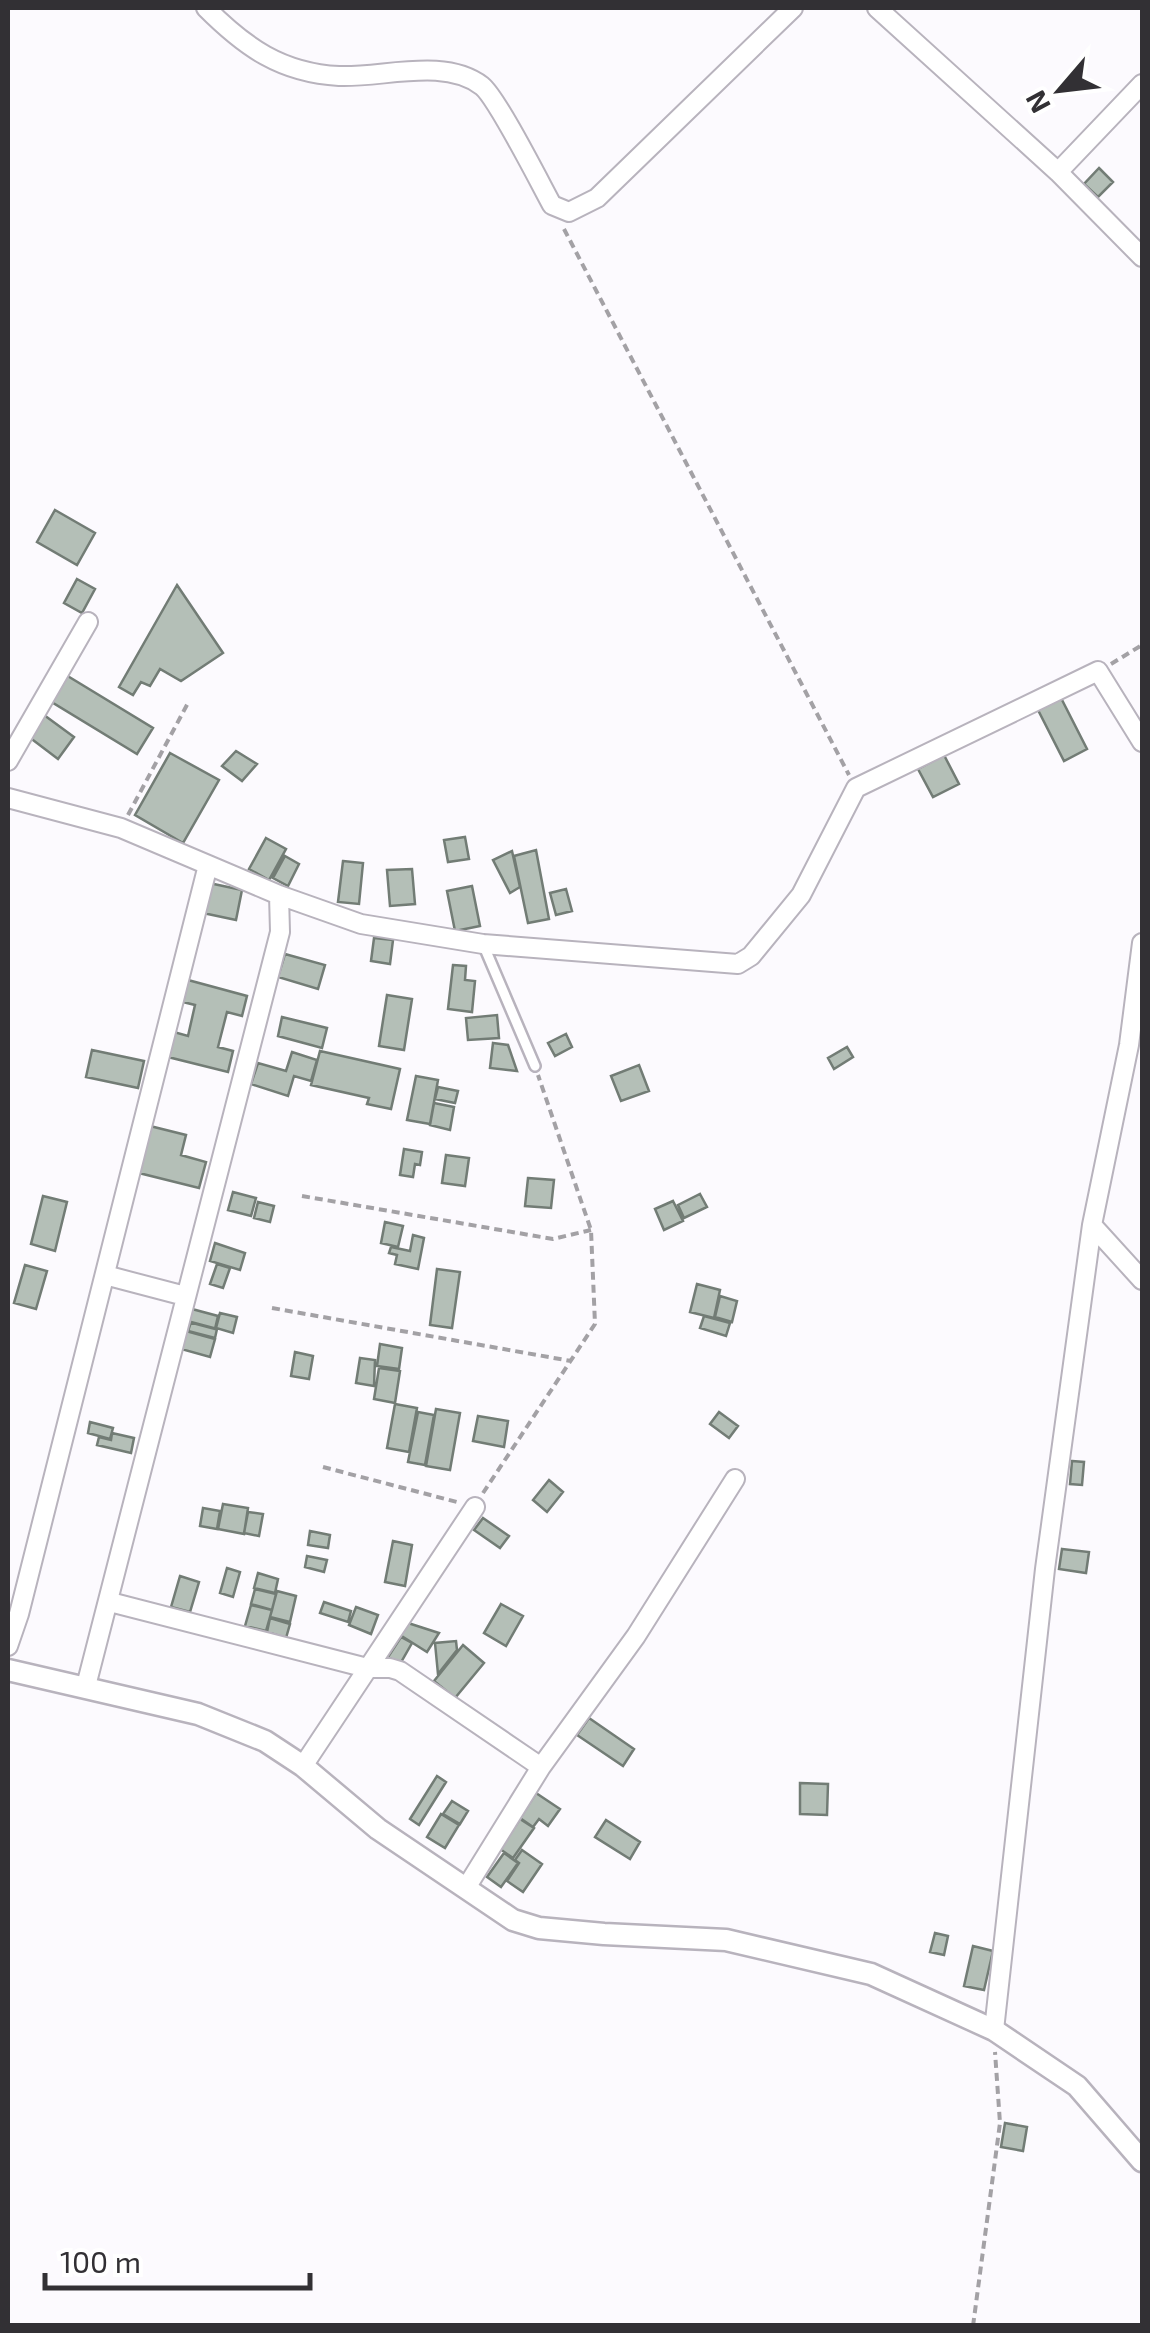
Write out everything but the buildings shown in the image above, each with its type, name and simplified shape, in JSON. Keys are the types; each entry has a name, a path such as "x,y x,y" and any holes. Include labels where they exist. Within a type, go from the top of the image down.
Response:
{"street":[{"path":"206,8 238,40 283,65 338,76 436,72 464,76 475,82 485,88 552,205 570,212 597,198 793,8"},
{"path":"876,8 1058,172 1142,257"},
{"path":"1058,172 1142,85"},
{"path":"8,761 88,622"},
{"path":"8,798 120,828 279,895 361,924 483,944 738,964 751,956 801,895 856,788 1098,671 1142,742"},
{"path":"8,1646 208,865"},
{"path":"86,1686 280,932 279,895"},
{"path":"994,2030 1044,1569 1092,1225 1129,1045 1142,943"},
{"path":"1092,1225 1142,1280"},
{"path":"104,1275 185,1296"},
{"path":"466,1888 541,1767 636,1636 734,1478"},
{"path":"303,1766 474,1507"},
{"path":"110,1602 368,1668 400,1671 541,1767"},
{"path":"8,1670 198,1714 265,1741 303,1766 378,1829 513,1920 539,1928 726,1940 871,1974 994,2030 1077,2086 1142,2161"}],"lane":[{"path":"483,944 535,1066"}],"path":[{"path":"552,205 856,788"},
{"path":"1098,671 1142,645"},
{"path":"120,828 188,702"},
{"path":"323,1467 474,1507 595,1324 590,1230 535,1066"},
{"path":"302,1196 553,1239 590,1230"},
{"path":"272,1308 571,1361"},
{"path":"973,2326 1000,2123 994,2030"}]}
